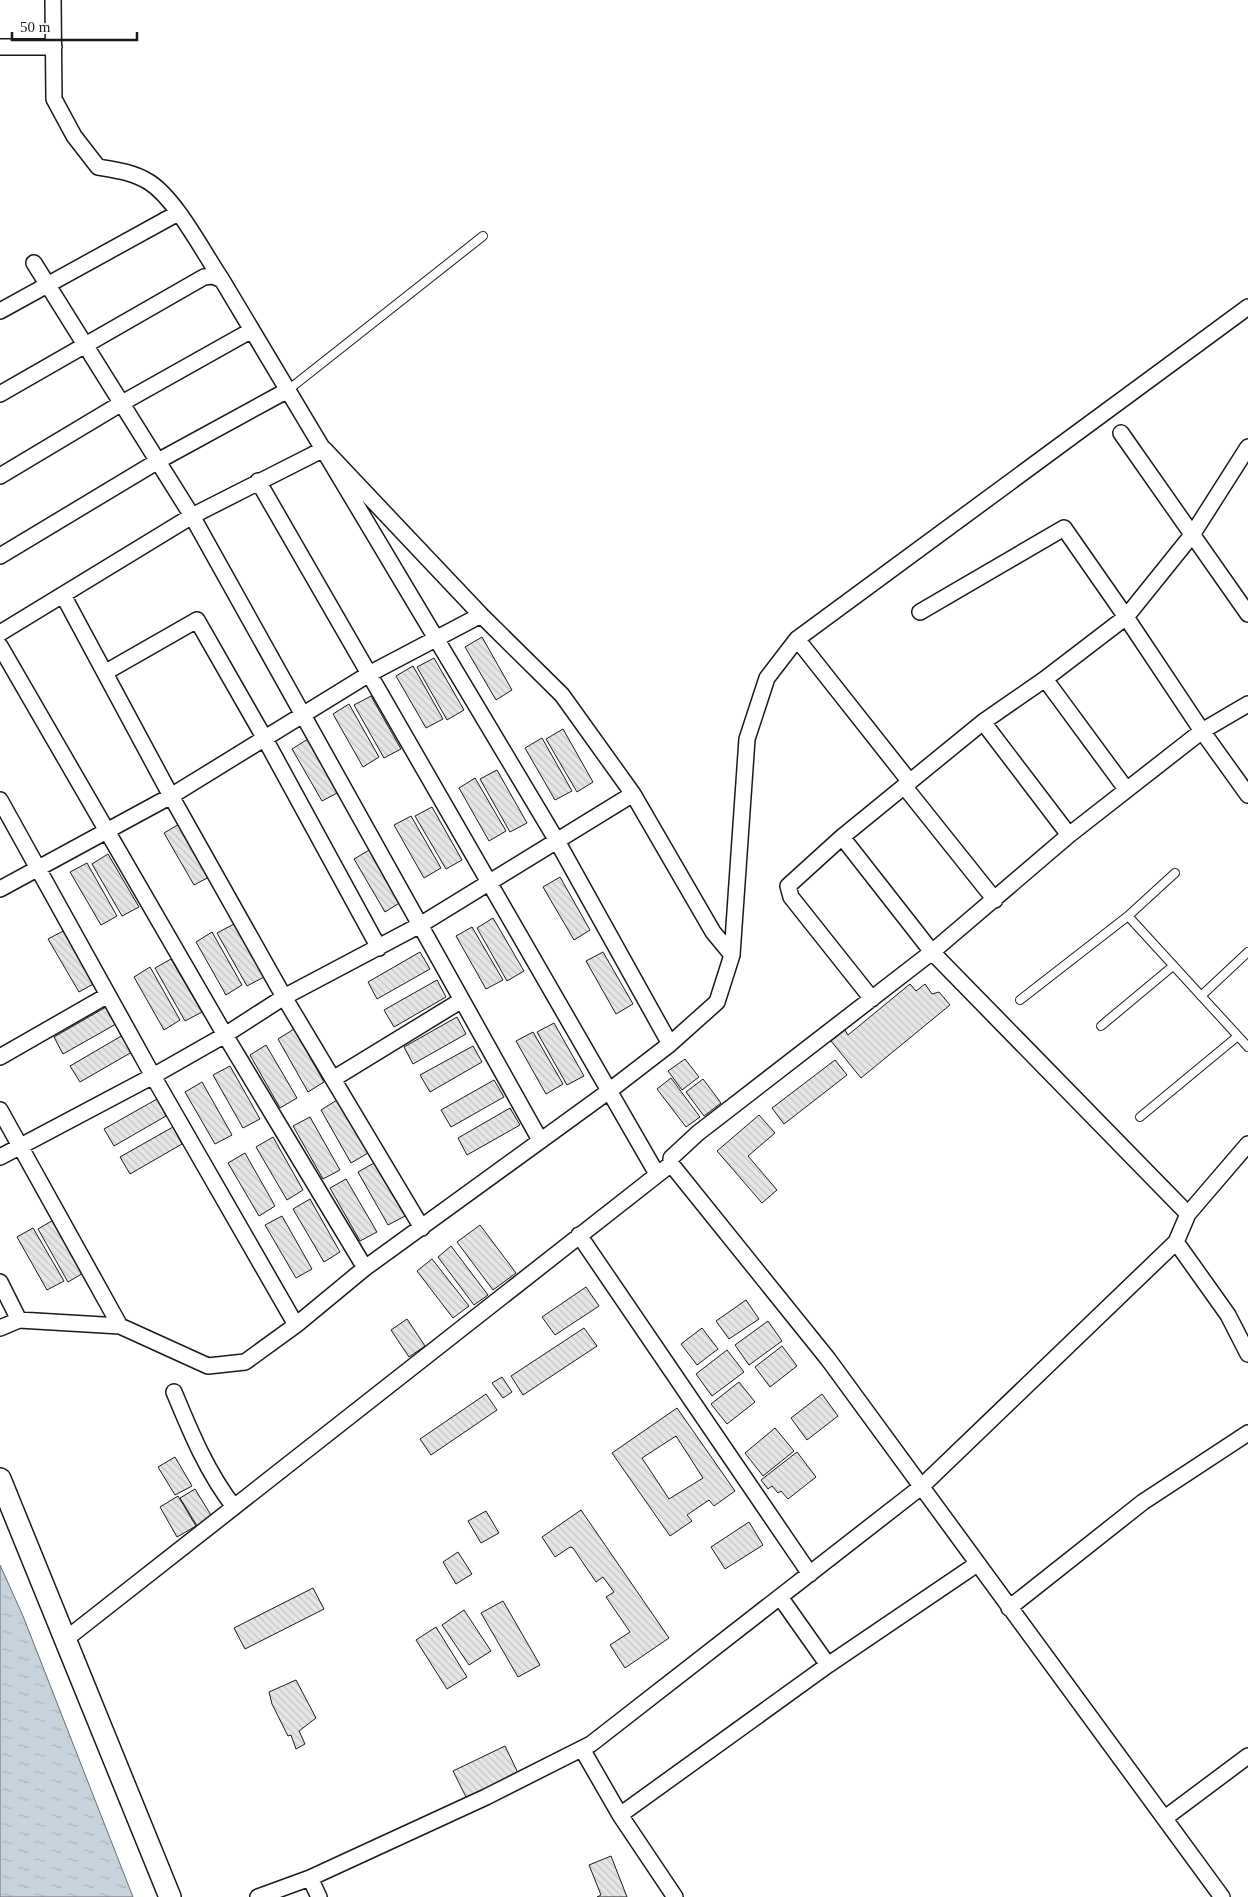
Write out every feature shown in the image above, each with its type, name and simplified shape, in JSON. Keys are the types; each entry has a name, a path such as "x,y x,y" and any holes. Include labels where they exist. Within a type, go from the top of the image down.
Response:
{"street":[{"path":"53,0 54,99 74,136 98,167 130,173 149,182 168,197 222,280 324,449 435,640 557,841 670,1044"},
{"path":"0,47 54,47"},
{"path":"0,311 47,283 178,213"},
{"path":"34,262 192,516 540,1140"},
{"path":"0,394 204,277 213,276 222,280"},
{"path":"0,1328 19,1320 120,1326 208,1366 245,1362 296,1325 365,1268 609,1091 670,1044 718,1002 732,955 747,739 767,678 797,639 1248,307"},
{"path":"0,476 122,403 252,330"},
{"path":"0,556 158,461 288,390"},
{"path":"1121,433 1248,614"},
{"path":"872,998 790,897 788,886 842,838 983,722 1045,679 1126,617 1192,535 1248,447"},
{"path":"0,633 192,516 324,449"},
{"path":"324,449 481,615 562,695 633,794 713,932 732,955"},
{"path":"258,481 657,1174"},
{"path":"920,612 1064,528 1202,731 1248,795"},
{"path":"63,595 171,796 284,997 422,1228"},
{"path":"0,889 171,796 369,674 481,615"},
{"path":"106,672 197,620 265,739 379,948"},
{"path":"797,639 995,900"},
{"path":"0,646 225,1035 365,1268"},
{"path":"1045,679 1126,789"},
{"path":"1222,1897 828,1359 671,1164 671,1158 698,1133 932,952 1126,789 1202,731 1248,704"},
{"path":"983,722 1069,835"},
{"path":"0,1158 153,1076 225,1035 284,997 420,925 633,794"},
{"path":"0,800 39,867 153,1076 296,1325"},
{"path":"842,838 932,952 1188,1214"},
{"path":"0,1056 108,994"},
{"path":"333,1079 462,1000"},
{"path":"0,1110 120,1326"},
{"path":"258,1897 310,1878 486,1797 591,1744 920,1487 1176,1242 1188,1214 1248,1144"},
{"path":"66,1639 671,1164"},
{"path":"579,1235 810,1574"},
{"path":"1176,1242 1228,1315 1248,1354"},
{"path":"0,1282 19,1320"},
{"path":"174,1392 193,1438 214,1481 234,1507"},
{"path":"1009,1608 1143,1502 1248,1433"},
{"path":"0,1479 170,1897"},
{"path":"620,1815 828,1665 977,1564"},
{"path":"780,1597 828,1665"},
{"path":"582,1749 620,1815 675,1897"},
{"path":"1164,1818 1248,1756"},
{"path":"310,1878 319,1897"}],"lane":[{"path":"288,390 483,236"},
{"path":"1020,1000 1128,916 1174,873"},
{"path":"1128,916 1248,1048"},
{"path":"1201,996 1248,952"},
{"path":"1101,1026 1173,966"},
{"path":"1140,1117 1238,1036"}],"water":[{"path":"0,1565 23,1616 133,1897 0,1897"}],"building":[{"path":"482,637 512,690 496,700 465,647"},
{"path":"434,658 464,710 447,720 417,667"},
{"path":"413,666 443,719 426,728 396,676"},
{"path":"371,696 401,749 384,758 354,705"},
{"path":"349,704 379,757 363,767 333,714"},
{"path":"563,729 593,782 577,792 546,739"},
{"path":"542,738 572,791 555,800 525,748"},
{"path":"308,739 339,792 322,801 292,749"},
{"path":"497,770 527,823 510,832 480,779"},
{"path":"475,778 506,831 489,841 459,788"},
{"path":"432,807 462,860 446,869 415,816"},
{"path":"411,816 441,868 424,878 394,825"},
{"path":"181,823 211,876 194,885 164,833"},
{"path":"371,849 401,902 385,912 354,859"},
{"path":"108,854 139,907 122,916 92,864"},
{"path":"87,863 117,916 101,925 70,872"},
{"path":"560,877 590,930 574,940 543,887"},
{"path":"493,918 524,971 507,981 477,928"},
{"path":"234,924 264,977 247,986 217,933"},
{"path":"472,927 503,980 486,989 456,936"},
{"path":"65,930 95,983 79,992 48,939"},
{"path":"212,932 242,985 226,995 196,942"},
{"path":"420,952 430,969 377,999 368,982"},
{"path":"603,952 633,1004 616,1014 586,961"},
{"path":"171,959 202,1012 185,1021 155,968"},
{"path":"150,967 180,1020 164,1030 134,977"},
{"path":"437,980 446,997 394,1027 384,1010"},
{"path":"910,984 916,991 925,984 932,994 939,992 950,1005 861,1078 831,1041 845,1030 848,1035"},
{"path":"106,1007 116,1024 63,1054 54,1037"},
{"path":"457,1017 466,1034 413,1064 404,1047"},
{"path":"554,1023 584,1076 567,1085 537,1032"},
{"path":"294,1029 324,1082 308,1092 278,1039"},
{"path":"533,1032 563,1084 546,1094 516,1041"},
{"path":"123,1035 132,1052 80,1082 70,1066"},
{"path":"266,1045 297,1098 280,1108 250,1055"},
{"path":"473,1046 482,1062 430,1092 420,1075"},
{"path":"685,1059 699,1077 682,1090 668,1071"},
{"path":"835,1060 847,1075 784,1124 772,1108"},
{"path":"230,1066 260,1119 243,1128 213,1075"},
{"path":"671,1078 700,1117 686,1127 657,1089"},
{"path":"703,1079 721,1103 704,1116 686,1092"},
{"path":"494,1080 504,1097 451,1127 441,1110"},
{"path":"202,1082 232,1135 215,1144 185,1092"},
{"path":"157,1099 166,1116 114,1146 104,1129"},
{"path":"337,1100 368,1153 351,1163 321,1110"},
{"path":"510,1108 520,1125 467,1155 458,1138"},
{"path":"759,1115 775,1133 748,1156 777,1190 762,1203 717,1151"},
{"path":"310,1117 340,1170 323,1179 293,1126"},
{"path":"173,1127 182,1144 130,1174 120,1157"},
{"path":"273,1137 303,1190 287,1200 256,1147"},
{"path":"245,1153 275,1206 259,1216 228,1163"},
{"path":"374,1163 405,1216 388,1225 358,1172"},
{"path":"346,1179 377,1232 360,1241 330,1188"},
{"path":"310,1199 340,1252 324,1262 293,1209"},
{"path":"282,1216 312,1269 296,1278 265,1225"},
{"path":"55,1219 85,1272 68,1282 38,1229"},
{"path":"480,1225 516,1273 493,1290 457,1242"},
{"path":"33,1228 64,1281 47,1290 17,1237"},
{"path":"451,1246 488,1295 474,1305 438,1257"},
{"path":"432,1259 469,1306 453,1318 417,1271"},
{"path":"586,1287 599,1306 555,1335 542,1317"},
{"path":"746,1300 759,1319 729,1339 716,1321"},
{"path":"407,1319 425,1346 409,1357 391,1330"},
{"path":"768,1321 782,1341 749,1365 735,1345"},
{"path":"584,1328 597,1346 523,1395 511,1376"},
{"path":"702,1328 718,1349 697,1365 681,1344"},
{"path":"782,1346 797,1366 770,1387 755,1367"},
{"path":"727,1350 744,1372 712,1396 696,1374"},
{"path":"502,1377 512,1392 503,1398 492,1383"},
{"path":"739,1382 755,1402 727,1424 711,1404"},
{"path":"486,1394 497,1410 431,1455 420,1439"},
{"path":"822,1394 838,1416 807,1440 791,1418"},
{"path":"677,1408 735,1491 714,1506 709,1500 687,1515 692,1521 670,1536 612,1453","holes":["676,1436 703,1478 669,1499 642,1458"]},
{"path":"775,1428 794,1451 763,1476 745,1453"},
{"path":"797,1452 816,1477 788,1499 781,1491 778,1493 772,1486 768,1489 761,1480"},
{"path":"175,1457 192,1486 175,1495 158,1467"},
{"path":"195,1489 214,1520 199,1529 180,1498"},
{"path":"178,1496 196,1526 177,1537 160,1507"},
{"path":"581,1510 669,1638 625,1668 610,1645 630,1632 606,1597 614,1592 603,1577 596,1582 573,1548 570,1547 555,1557 542,1537"},
{"path":"486,1511 499,1533 481,1543 468,1521"},
{"path":"749,1522 763,1545 725,1569 711,1547"},
{"path":"458,1552 472,1574 456,1584 443,1562"},
{"path":"313,1588 324,1609 245,1649 234,1628"},
{"path":"503,1601 540,1665 518,1677 481,1613"},
{"path":"464,1610 491,1651 469,1665 442,1625"},
{"path":"436,1627 467,1677 447,1689 416,1640"},
{"path":"296,1680 316,1718 299,1731 305,1744 296,1749 291,1735 288,1736 272,1704 269,1692"},
{"path":"505,1746 519,1775 467,1799 453,1771"},
{"path":"611,1856 627,1897 597,1897 601,1895 589,1865"}]}
